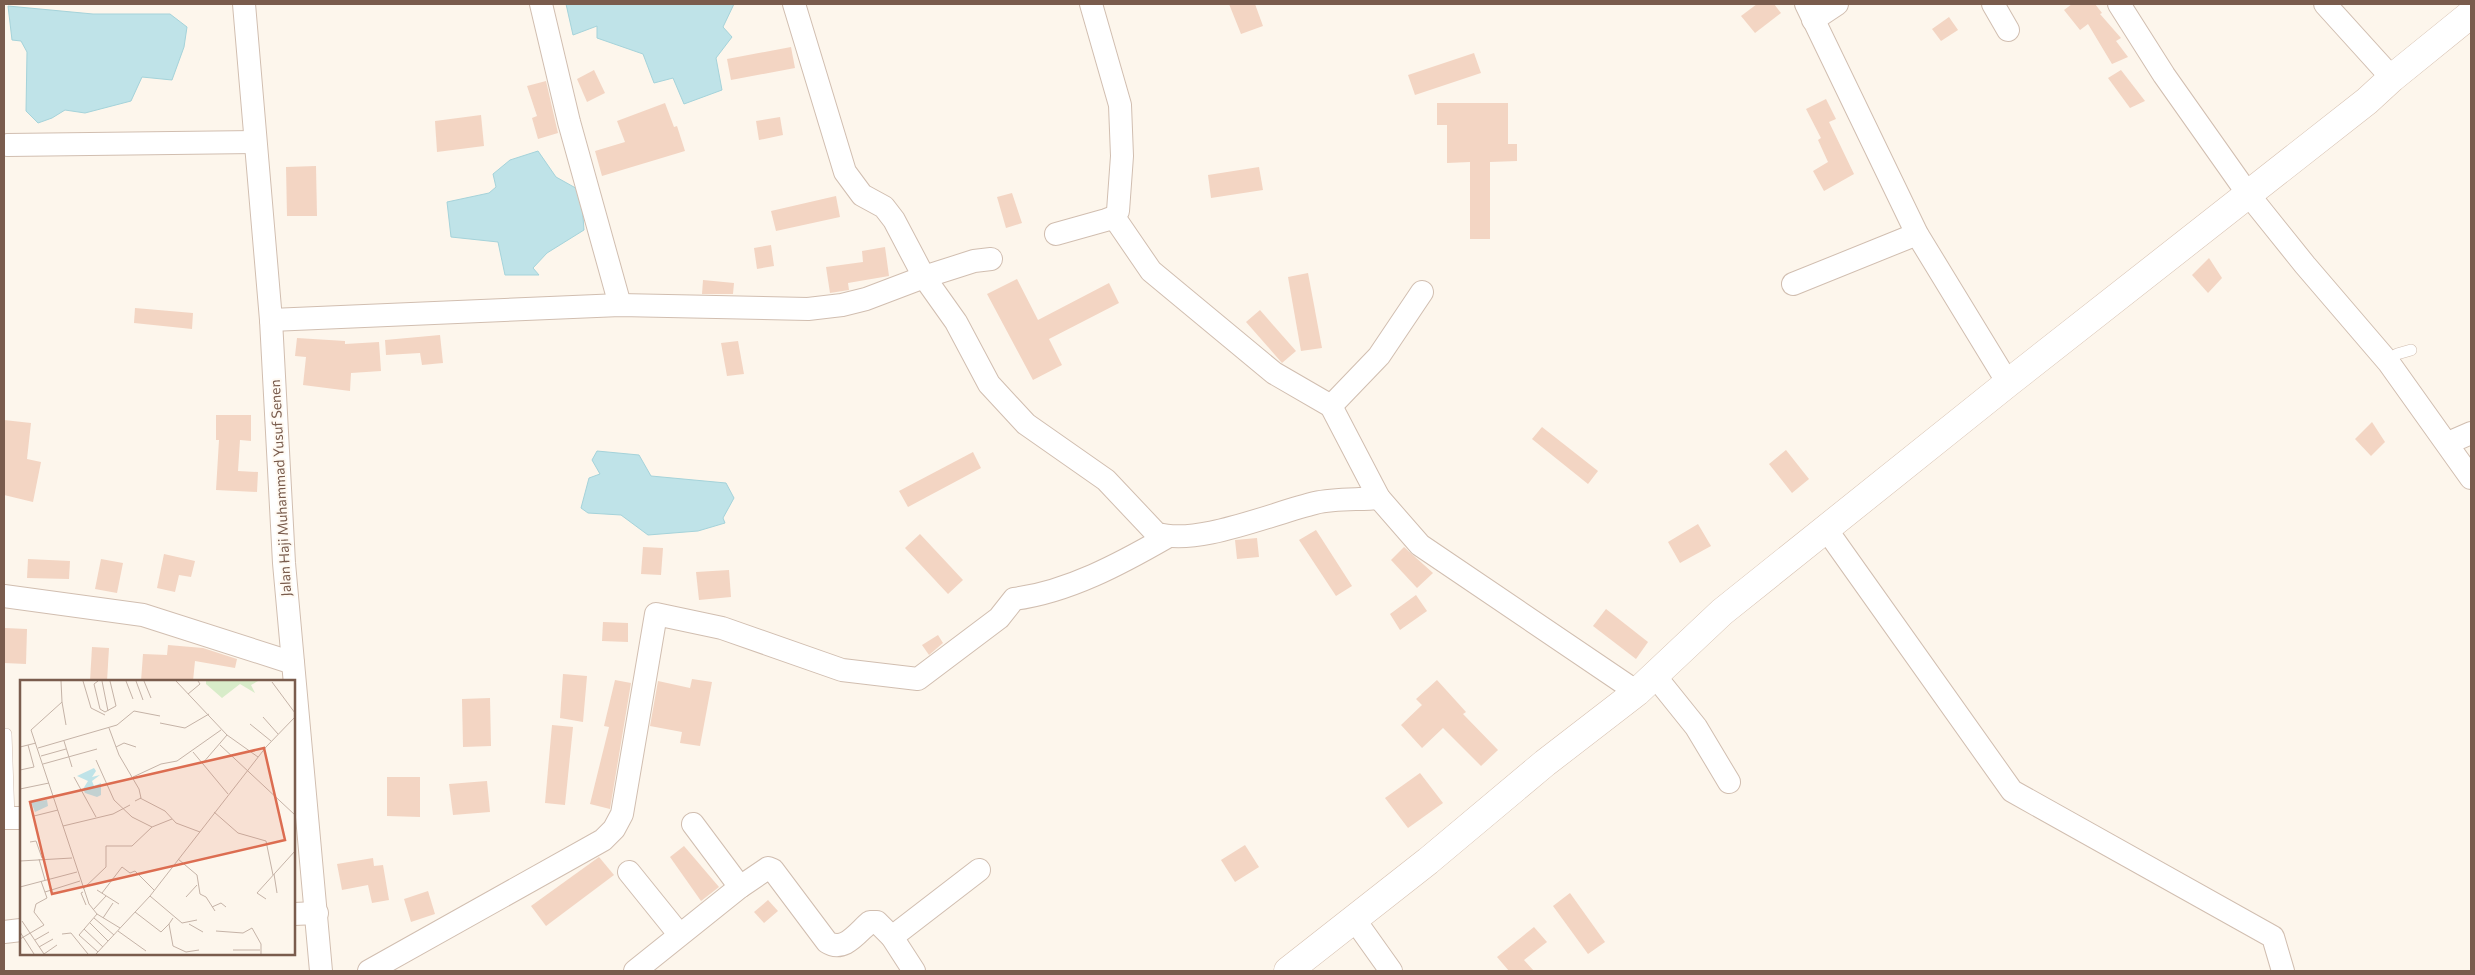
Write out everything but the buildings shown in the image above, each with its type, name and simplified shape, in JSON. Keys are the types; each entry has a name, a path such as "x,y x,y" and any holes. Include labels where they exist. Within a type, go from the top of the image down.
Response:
{"street":[{"name":"Jalan Haji Muhammad Yusuf Senen","path":"244,4 270,320 284,563 294,680"},
{"path":"541,4 569,122 620,305"},
{"path":"794,4 846,172 862,195 884,207 894,220 924,277 956,322 989,384 1020,417 1106,480 1156,533 1167,537 1183,537 1239,525 1317,503 1379,498"},
{"path":"1056,234 1114,217 1118,211 1122,120 1117,89 1091,4"},
{"path":"1837,4 1809,12 1917,234 2008,384"},
{"path":"1993,4 2008,30"},
{"path":"2119,4 2164,75 2248,194 2305,266 2389,363 2448,443 2471,478"},
{"path":"2325,4 2392,78"},
{"path":"1288,971 1428,861 1545,763 1646,684 1722,612 2367,101 2392,78 2471,14"},
{"path":"7,145 255,142"},
{"path":"1114,217 1151,271 1274,373 1331,406 1379,498 1420,546 1646,684 1696,727 1729,782"},
{"path":"1793,284 1917,234"},
{"path":"270,320 620,305 817,308 842,305 866,299 924,277 974,261 992,259"},
{"path":"1331,406 1379,356 1422,292"},
{"path":"2448,443 2471,433"},
{"path":"1826,529 2012,790 2273,937 2283,971"},
{"path":"369,971 596,844 614,829 622,814 656,614 722,628 842,670 918,679 999,618 1014,599 1037,596 1062,588 1135,555 1167,537"},
{"path":"4,596 143,615 293,663"},
{"name":"Jalan Haji Muhammad Yusuf Senen","path":"295,706 300,813 317,912 322,971"},
{"path":"693,824 740,886"},
{"path":"635,971 679,934 765,868 772,870 827,942 833,946 843,945 873,921 881,924 892,936 914,971"},
{"path":"892,936 979,870"},
{"path":"629,872 679,934"},
{"path":"295,914 317,912"},
{"path":"1354,919 1391,971"},
{"path":"4,932 20,930"}],"lane":[{"path":"2389,363 2397,354 2411,350"},
{"path":"6,734 11,818"}],"water":[{"path":"566,4 734,4 723,27 732,37 716,58 722,90 684,104 673,78 654,83 643,54 597,38 597,26 573,35"},
{"path":"8,6 93,14 170,14 187,27 184,47 172,80 142,77 131,101 85,113 65,110 52,118 38,123 26,111 27,52 21,41 12,40"},
{"path":"538,151 556,177 581,191 584,230 547,253 533,268 539,275 505,275 498,242 451,237 447,202 489,193 496,187 493,174 510,160"},
{"path":"597,451 639,455 651,476 726,483 734,498 723,518 725,523 698,531 648,535 621,515 588,513 581,508 589,478 600,474 592,460"}]}
